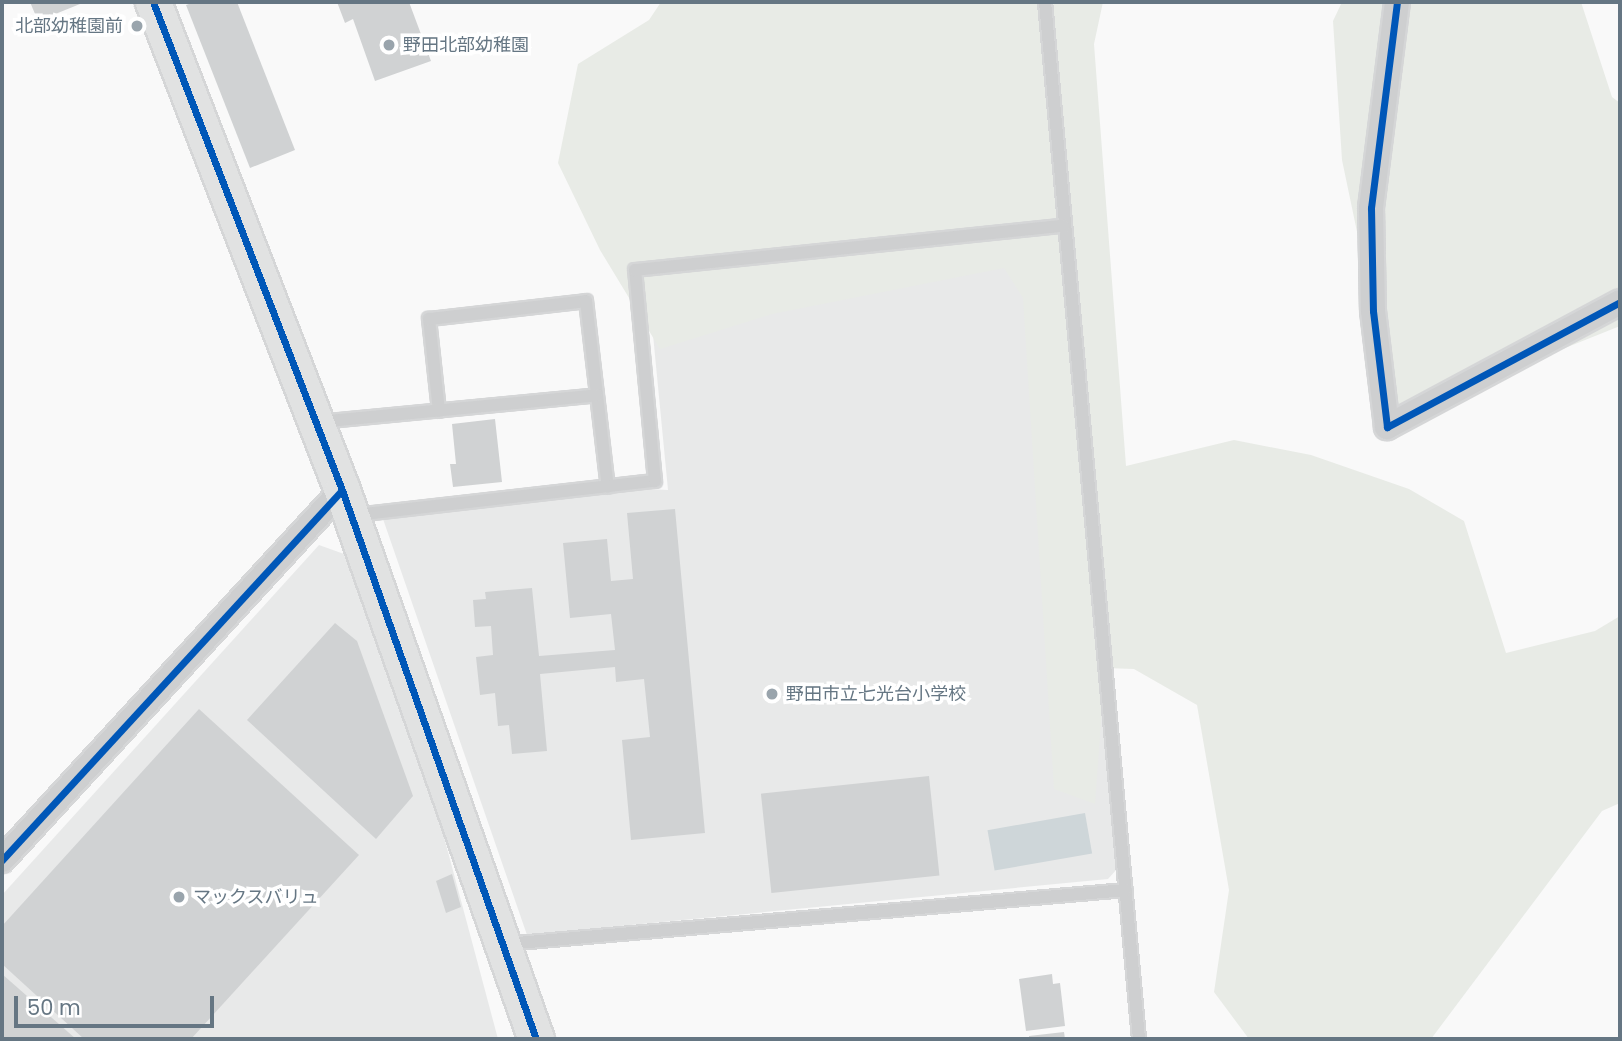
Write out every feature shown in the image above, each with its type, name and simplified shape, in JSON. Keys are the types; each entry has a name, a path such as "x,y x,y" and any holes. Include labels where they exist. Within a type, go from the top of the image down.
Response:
{"street":[{"path":"153,2 346,503 536,1039"},
{"path":"1397,2 1371,208 1373,312 1387,427 1620,302"},
{"path":"2,860 346,503"}],"lane":[{"path":"1045,2 1139,1039"},
{"path":"346,503 608,487 655,481 635,270 1064,226"},
{"path":"439,411 429,319 586,301 608,487"},
{"path":"316,422 597,396"},
{"path":"504,944 1126,890"}],"shaded area":[{"path":"661,2 1103,2 1094,44 1126,466 1234,440 1311,455 1409,489 1464,521 1506,653 1595,631 1620,616 1620,803 1602,811 1431,1039 1249,1039 1214,992 1229,890 1197,705 1134,669 1105,668 1095,804 1054,789 1023,298 1004,268 772,314 660,349 600,250 558,163 578,64 649,20"},
{"path":"1342,2 1581,2 1612,97 1620,103 1620,326 1483,381 1394,409 1342,160 1333,21"},
{"name":"野田市立七光台小学校","path":"1058,245 1117,869 1108,879 527,935 383,519 608,487 668,490 648,283"},
{"path":"319,545 344,554 444,837 498,1039 2,1039 2,895"},
{"path":"1085,813 1092,853 995,871 988,830"}],"building":[{"path":"30,2 85,2 38,21"},
{"path":"195,2 237,2 295,150 250,168 186,5"},
{"path":"337,2 409,2 431,61 375,81 353,19 345,23"},
{"path":"495,419 502,482 453,487 450,464 456,464 452,424"},
{"path":"675,509 705,833 631,840 622,740 650,737 644,679 616,682 615,667 540,674 547,751 512,754 509,725 498,726 495,693 480,695 476,657 493,655 491,626 475,627 473,600 486,599 485,592 532,588 539,656 615,650 611,614 570,618 563,543 607,539 611,581 633,579 627,513"},
{"path":"335,623 357,641 413,796 376,839 247,720"},
{"path":"199,709 359,855 191,1039 84,1039 2,964 2,926"},
{"path":"929,776 939,875 771,893 761,794"},
{"path":"452,874 461,907 446,913 436,881"},
{"path":"2,974 76,1039 2,1039"},
{"path":"1052,974 1053,984 1060,983 1065,1026 1026,1031 1019,979"},
{"path":"1064,1032 1065,1039 1029,1039 1029,1036"}],"cycle path":[{"path":"153,2 342,490 536,1039"},
{"path":"1397,2 1371,208 1373,311 1387,427 1620,302"},
{"path":"2,860 342,490"}],"place":[{"name":"北部幼稚園前","path":"137,26"},
{"name":"野田北部幼稚園","path":"389,45"},
{"name":"野田市立七光台小学校","path":"772,694"},
{"name":"マックスバリュ","path":"179,897"}]}
